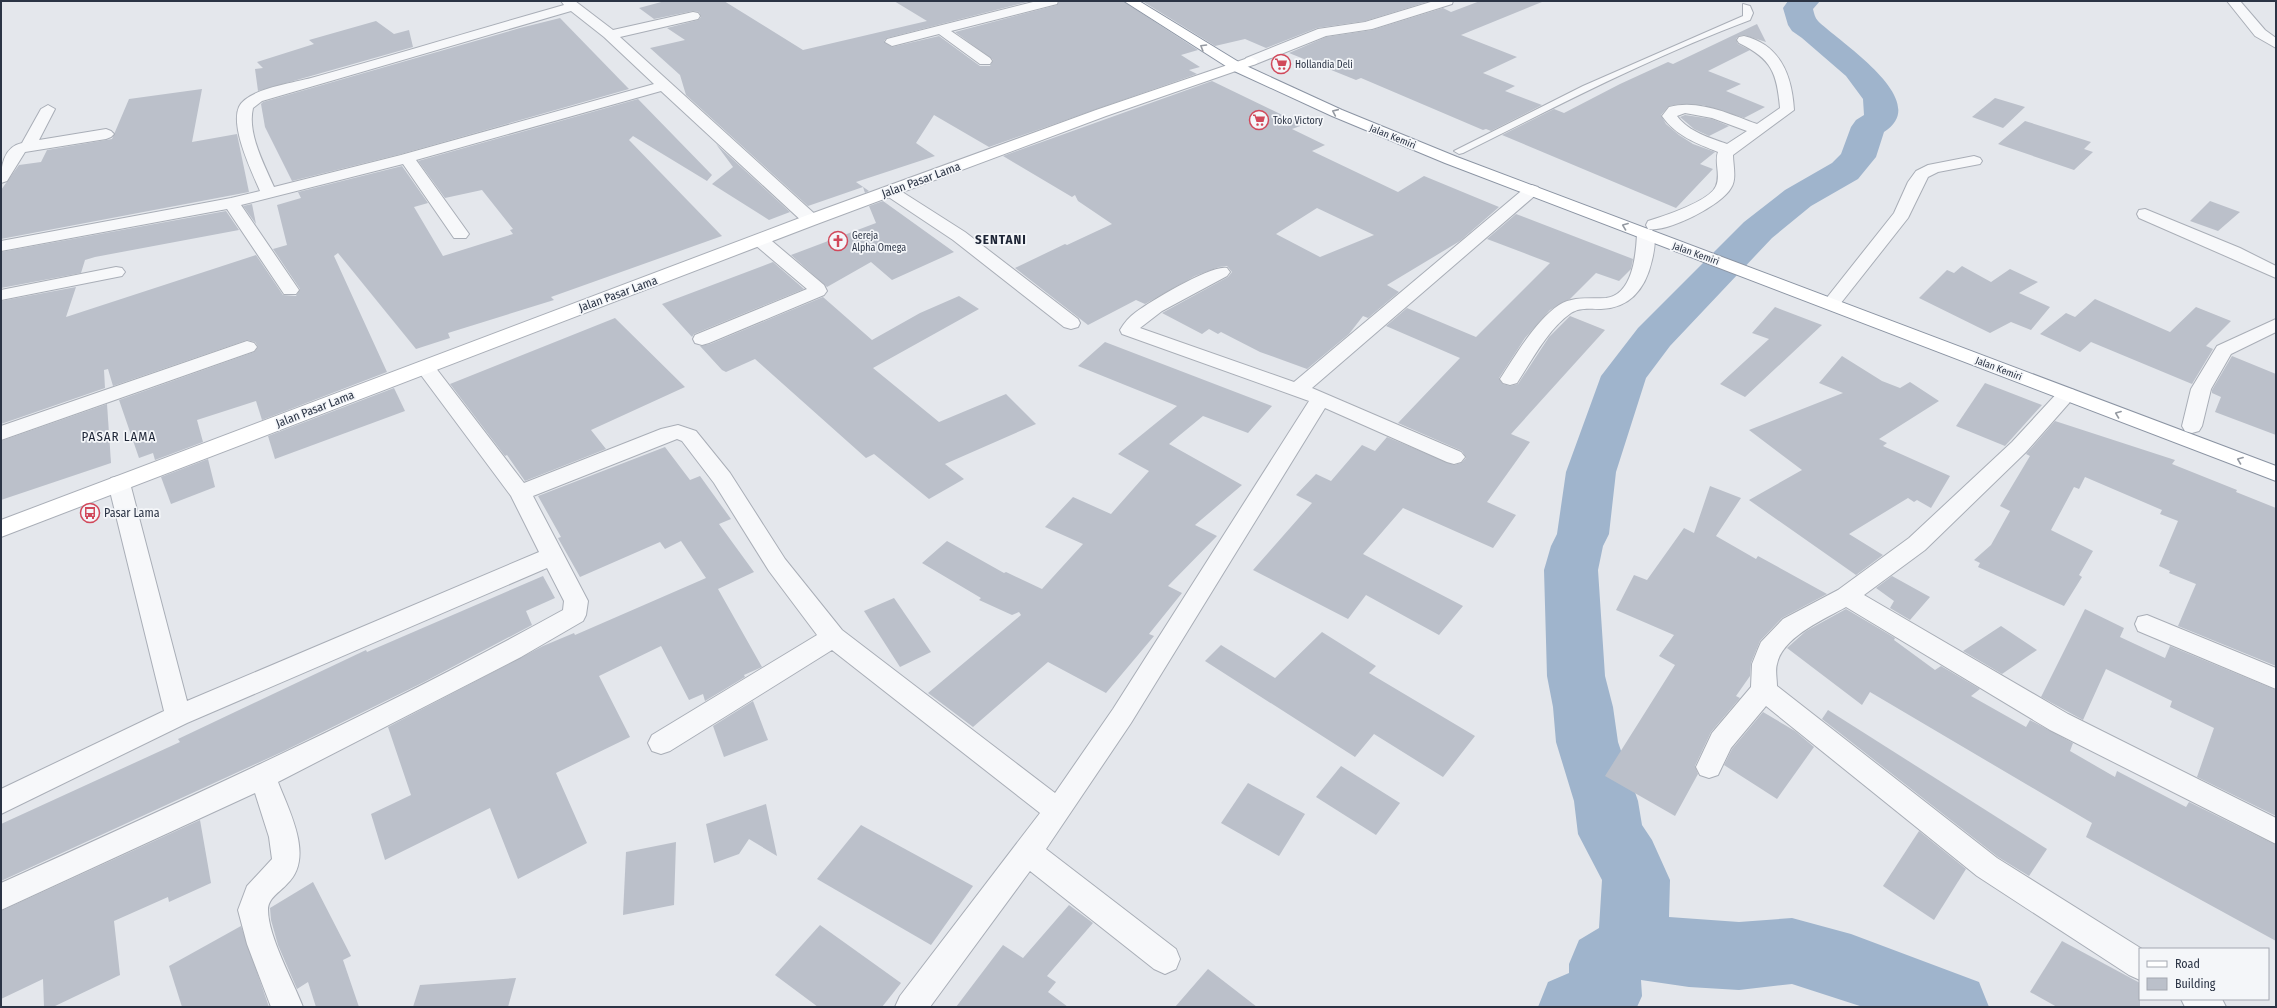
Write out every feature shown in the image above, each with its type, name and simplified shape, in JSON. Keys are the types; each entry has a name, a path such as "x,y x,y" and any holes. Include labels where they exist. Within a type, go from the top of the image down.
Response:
{"main road":[{"name":"Jalan Kemiri","path":"1130,1 1337,113 1532,190 1658,232"},
{"name":"Jalan Kemiri","path":"1148,1 1244,64 1358,111 1658,232 1834,299 2192,426 2276,458"},
{"name":"Jalan Pasar Lama","path":"1,529 811,220 1101,113 1244,64"},
{"name":"Jalan Kemiri","path":"1834,299 2067,394 2276,474"}],"street":[{"path":"892,42 1052,1"},
{"path":"1244,64 1323,32 1367,26 1447,1"},
{"path":"2233,1 2260,33 2276,44"},
{"path":"269,194 249,145 244,114 246,106 255,100 273,92 372,66 570,4 610,35 811,220"},
{"path":"610,35 693,16"},
{"path":"940,29 985,60"},
{"path":"1510,379 1544,332 1565,309 1583,303 1610,303 1618,301 1626,294 1635,282 1658,232 1677,218 1712,197 1724,187 1726,174 1725,153 1786,110 1781,70 1774,60 1744,40"},
{"path":"1,246 231,203 269,194 407,158 664,86"},
{"path":"28,146 48,109"},
{"path":"1728,150 1703,140 1675,126 1669,116 1674,110 1696,110 1719,116 1758,130"},
{"path":"1,178 17,150 28,146 106,134"},
{"path":"407,158 460,234"},
{"path":"1834,299 1902,214 1916,182 1922,174 1934,168 1974,161"},
{"path":"912,1007 1058,811 1166,648 1309,394 1532,190"},
{"path":"890,191 960,236 1072,323"},
{"path":"231,203 290,290"},
{"path":"2145,214 2207,240 2276,273"},
{"path":"702,340 818,291 818,289 798,270 760,240"},
{"path":"1,295 116,272"},
{"path":"1221,272 1154,308 1134,322 1129,330 1150,339 1309,394 1454,457"},
{"path":"2192,426 2202,389 2224,350 2276,325"},
{"path":"1,433 247,347"},
{"path":"1,897 262,777 571,618 576,608 576,601 520,493 425,367"},
{"path":"1709,767 1721,741 1764,690 1764,664 1770,649 1792,626 1846,596 1917,544 2019,447 2067,394"},
{"path":"520,493 668,434 684,434 689,436 722,478 777,565 832,637 1058,811"},
{"path":"119,483 178,716"},
{"path":"1,802 178,716 552,556"},
{"path":"1846,596 2060,722 2276,832"},
{"path":"2147,624 2276,679"},
{"path":"661,743 832,637"},
{"path":"1764,690 1987,867 2139,963"},
{"path":"262,777 285,844 286,858 284,868 264,884 256,898 253,910 258,929 287,1007"},
{"path":"1027,851 1165,958"},
{"path":"2199,1000 2210,1007"}],"lane":[{"path":"1459,151 1591,86 1720,28 1747,18 1749,13 1746,6"}],"building":[{"path":"665,1 724,1 803,50 927,21 894,1 1031,1 887,38 884,41 892,47 939,36 980,66 990,66 993,60 955,32 1057,5 1059,1 1123,1 1198,50 1181,55 1200,67 1189,70 1197,74 989,147 934,115 916,143 935,156 856,182 869,191 865,193 863,187 808,206 686,95 680,75 650,48 685,40 667,28 698,20 701,17 699,12 693,11 654,19 639,8"},
{"path":"1142,1 1427,2 1365,21 1317,28 1266,48 1245,39 1215,46"},
{"path":"1480,1 1542,2 1461,35 1517,57 1483,73 1515,86 1505,91 1542,105 1491,131 1486,129 1483,130 1361,78 1356,80 1289,53 1326,37 1372,30 1443,8 1451,12"},
{"path":"560,18 629,89 401,154 292,181 265,127 261,104 263,102 520,28"},
{"path":"376,21 394,34 409,30 413,47 258,91 255,69 263,68 257,62 314,44 309,40"},
{"path":"1757,24 1766,42 1744,35 1739,36 1736,39 1738,44 1750,50 1708,71 1741,84 1726,91 1765,107 1744,118 1703,105 1680,104 1669,106 1661,115 1666,124 1679,135 1693,144 1715,152 1700,164 1713,169 1676,208 1502,135 1554,109 1564,113 1620,84 1668,62 1673,64"},
{"path":"1212,81 1303,125 1292,129 1325,145 1312,151 1398,192 1424,176 1499,207 1460,241 1387,285 1399,292 1368,318 1363,316 1349,334 1307,369 1260,352 1221,332 1218,334 1209,329 1202,334 1162,313 1228,277 1232,272 1227,266 1219,267 1195,276 1145,304 1136,300 1088,325 1015,268 1065,244 1067,245 1112,224 1078,201 1075,195 1072,197 1003,156","holes":["1317,208 1374,235 1320,257 1276,234"]},
{"path":"202,89 192,142 237,134 249,192 1,239 1,190 19,165 41,162 47,150 112,139 129,99"},
{"path":"1995,98 2025,107 2003,128 1972,117"},
{"path":"638,99 712,175 707,181 633,136 629,140 722,236 551,297 554,300 448,333 450,338 416,349 338,253 334,256 387,372 262,420 256,401 197,420 203,442 155,460 153,453 139,458 119,400 254,352 258,347 255,342 247,340 113,386 108,369 104,370 105,388 1,424 1,301 76,287 66,317 256,255 283,295 296,296 300,289 273,249 287,245 277,205 301,198 298,192 402,166 428,203 414,207 443,256 513,234 510,230 513,229 482,190 445,198 418,161"},
{"path":"1685,115 1712,119 1729,126 1709,136 1694,129 1680,117"},
{"path":"2025,121 2091,142 2084,149 2093,152 2074,170 1998,144"},
{"path":"716,144 790,212 769,220 712,184 733,167"},
{"path":"883,201 954,252 892,280 871,262 827,287 791,255 876,223 869,206"},
{"path":"2210,201 2240,212 2218,231 2190,221"},
{"path":"252,204 256,224 243,206"},
{"path":"226,211 239,230 95,257 85,260 81,273 1,288 1,252"},
{"path":"1516,214 1633,259 1631,269 1619,281 1596,273 1570,299 1550,310 1525,338 1499,378 1503,384 1510,386 1518,384 1549,337 1570,316 1605,330 1511,434 1530,442 1487,502 1516,515 1493,548 1403,508 1363,554 1463,606 1439,635 1366,595 1348,619 1253,570 1312,503 1296,495 1316,474 1331,481 1362,445 1375,451 1387,437 1454,465 1461,463 1466,458 1462,451 1398,423 1460,358 1386,326 1407,308 1476,337 1550,263 1487,239"},
{"path":"773,262 804,289 694,334 692,337 662,304"},
{"path":"1962,266 1991,282 2010,269 2038,282 2019,293 2050,307 2031,330 2011,322 1990,333 1919,298 1947,270 1954,273"},
{"path":"959,296 979,309 873,368 939,422 1006,394 1036,424 945,464 964,479 929,499 874,454 866,458 755,359 726,372 722,370 700,346 710,344 823,297 872,340 920,313"},
{"path":"2095,299 2170,332 2196,307 2231,321 2206,346 2213,349 2192,384 2091,342 2080,352 2040,334 2066,313 2075,317"},
{"path":"1775,307 1822,325 1745,397 1720,384 1769,339 1752,333"},
{"path":"615,318 685,387 591,430 606,449 525,481 507,455 505,456 450,384"},
{"path":"1105,342 1272,406 1248,433 1203,416 1169,444 1242,485 1195,525 1217,536 1168,586 1182,593 1149,634 1154,636 1106,693 1048,662 973,727 928,693 1021,615 1019,612 1012,615 979,600 981,598 922,563 947,541 1004,573 1006,572 1042,589 1083,544 1045,527 1073,497 1111,514 1149,471 1118,454 1177,406 1078,366"},
{"path":"1842,356 1882,381 1900,388 1910,382 1939,401 1879,439 1887,443 1883,446 1950,476 1931,508 1917,500 1914,502 1908,498 1849,534 1883,555 1856,575 1749,500 1802,470 1749,430 1843,393 1819,383"},
{"path":"2232,356 2276,374 2276,435 2215,412 2221,397 2212,393 2212,390"},
{"path":"1985,383 2042,405 2005,446 1956,426"},
{"path":"394,388 405,411 275,459 268,436"},
{"path":"107,404 111,463 1,500 1,441"},
{"path":"2055,421 2175,460 2172,464 2237,490 2236,492 2276,508 2276,666 2178,626 2196,584 2169,573 2170,571 2159,566 2178,521 2160,514 2162,510 2085,477 2079,489 2074,487 2051,530 2093,551 2079,575 2082,577 2064,606 1978,567 1980,563 1974,560 1991,545 2010,511 2000,506 2030,456 2026,454"},
{"path":"665,447 690,480 700,476 731,519 719,524 754,572 718,589 762,667 744,675 745,677 705,701 703,694 689,700 661,646 599,676 630,737 556,773 587,843 518,879 490,808 385,860 371,814 411,795 388,727 543,646 574,633 575,635 706,578 681,541 665,549 660,542 580,577 558,538 561,537 538,496"},
{"path":"208,459 215,487 171,504 161,477"},
{"path":"1710,486 1741,498 1716,536 1756,559 1758,556 1827,594 1782,618 1760,641 1751,663 1750,676 1736,696 1740,698 1711,732 1695,766 1698,774 1675,816 1605,776 1675,665 1659,656 1674,635 1616,610 1634,575 1647,580 1684,528 1694,533"},
{"path":"543,576 555,598 526,611 532,625 424,682 284,751 1,881 1,824 180,742 178,739 366,650 367,652"},
{"path":"1892,576 1930,597 1910,620 1890,608 1894,601 1876,588"},
{"path":"894,598 931,652 900,667 864,611"},
{"path":"1846,609 1895,638 1894,640 1935,670 1941,666 1980,689 1971,696 2026,727 2030,720 2073,743 2070,751 2115,777 2117,771 2186,807 2189,802 2276,845 2276,941 2086,837 2092,823 1870,692 1862,705 1787,648 1806,631"},
{"path":"2085,609 2124,628 2120,637 2165,658 2170,646 2276,690 2276,816 2197,777 2214,728 2170,707 2172,701 2106,669 2083,720 2041,697"},
{"path":"2001,626 2037,650 2002,674 1963,651"},
{"path":"1322,632 1376,666 1369,673 1475,736 1443,777 1374,734 1355,757 1205,661 1221,645 1275,678"},
{"path":"753,701 768,740 724,757 713,726"},
{"path":"1828,710 2047,849 2029,876 1998,857 1822,719"},
{"path":"1763,712 1795,731 1814,747 1777,799 1724,765 1732,749"},
{"path":"1341,766 1400,803 1376,835 1316,797"},
{"path":"1248,783 1305,814 1279,856 1221,823"},
{"path":"766,804 777,856 749,839 739,854 714,863 706,824"},
{"path":"200,820 211,883 169,902 168,897 114,921 120,975 53,1007 44,1007 43,979 1,999 1,911"},
{"path":"861,825 973,886 931,945 817,879"},
{"path":"1919,831 1966,869 1934,920 1883,886"},
{"path":"676,842 674,905 623,915 626,852"},
{"path":"313,882 351,956 343,960 359,1007 316,1007 308,982 297,989 278,945 271,920 270,908"},
{"path":"1069,905 1093,923 1047,976 1056,982 1048,992 1068,1007 956,1007 1003,945 1023,958"},
{"path":"820,925 901,983 882,1007 818,1007 775,975"},
{"path":"241,926 269,1007 182,1007 169,966"},
{"path":"2062,941 2139,982 2140,1007 2057,1007 2030,992"},
{"path":"1208,969 1257,1007 1175,1007"},
{"path":"516,978 508,1007 413,1007 420,985"}],"waterway":[{"path":"1633,946 1636,880 1629,861 1611,834 1606,801 1587,742 1583,707 1576,676 1571,570 1577,546 1583,534 1591,472 1624,376 1654,337 1758,230 1798,198 1845,171 1858,157 1868,127 1881,119 1880,98 1857,69 1833,50 1813,31 1803,25 1798,8 1805,1"},
{"path":"1574,1007 1606,996 1604,964 1633,946"},
{"path":"1633,946 1689,953 1739,956 1792,951 1851,968 1953,1007"}],"place":[{"name":"Hollandia Deli","path":"1281,64"},
{"name":"Toko Victory","path":"1259,120"},
{"name":"Gereja Alpha Omega","path":"838,241"},
{"name":"Pasar Lama","path":"90,513"}],"district":[{"name":"SENTANI","path":"1001,239"},
{"name":"PASAR LAMA","path":"119,436"}]}
